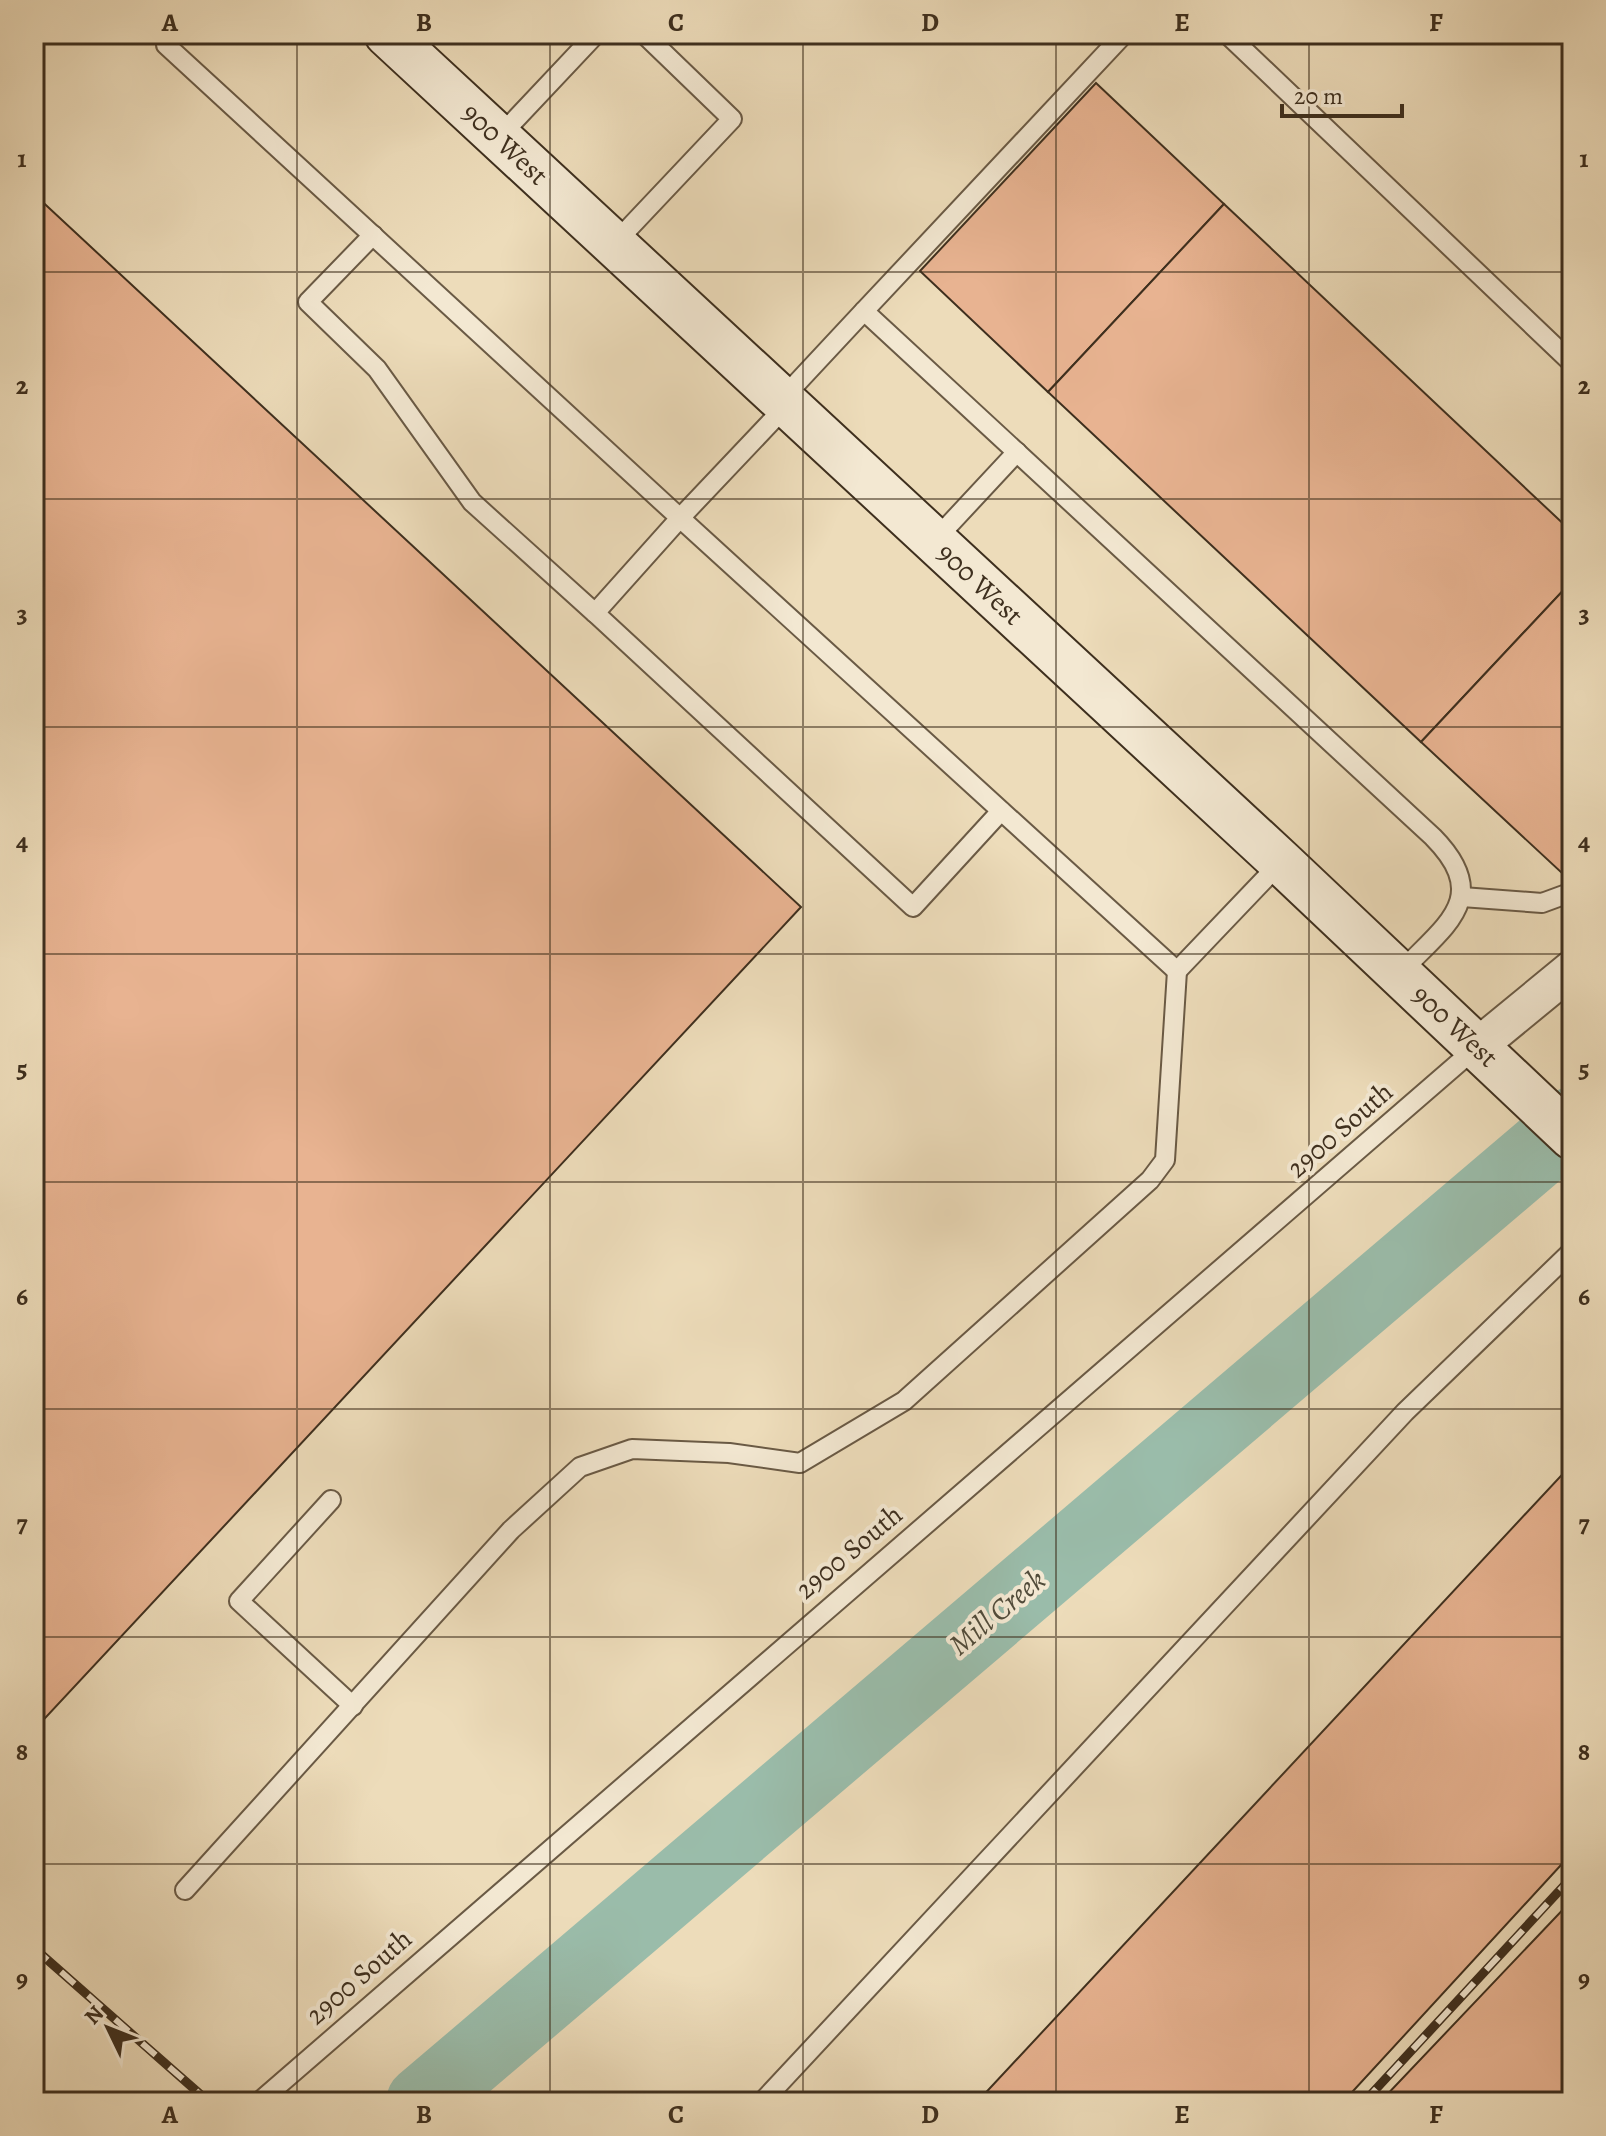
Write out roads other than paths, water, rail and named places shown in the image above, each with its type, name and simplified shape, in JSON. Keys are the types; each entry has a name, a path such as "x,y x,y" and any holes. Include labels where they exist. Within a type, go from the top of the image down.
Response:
{"main road":[{"name":"900 West","path":"391,35 613,245 1281,862 1572,1137"}],"street":[{"path":"1477,1047 1572,969"}],"lane":[{"path":"498,138 596,34"},
{"path":"613,245 732,119 644,34"},
{"path":"595,613 864,311 1124,34"},
{"path":"1227,34 1572,363"},
{"path":"166,45 1177,971"},
{"path":"373,235 308,302 377,369 472,502 913,907 1001,811"},
{"path":"864,311 1433,837 1456,865 1462,897 1457,911 1399,974"},
{"path":"934,541 1017,452"},
{"path":"185,1890 511,1530 580,1467 632,1449 729,1453 800,1463 916,1391 1150,1180 1165,1160 1177,971 1281,862"},
{"path":"1462,897 1542,903 1572,892"},
{"name":"2900 South","path":"259,2102 1477,1047"},
{"path":"762,2102 1405,1412 1572,1251"},
{"path":"331,1500 239,1601 353,1706"}],"waterway":[{"name":"Mill Creek","path":"422,2102 1572,1123"}],"railway":[{"path":"1364,2102 1572,1877"},
{"path":"34,1948 209,2102"}]}
